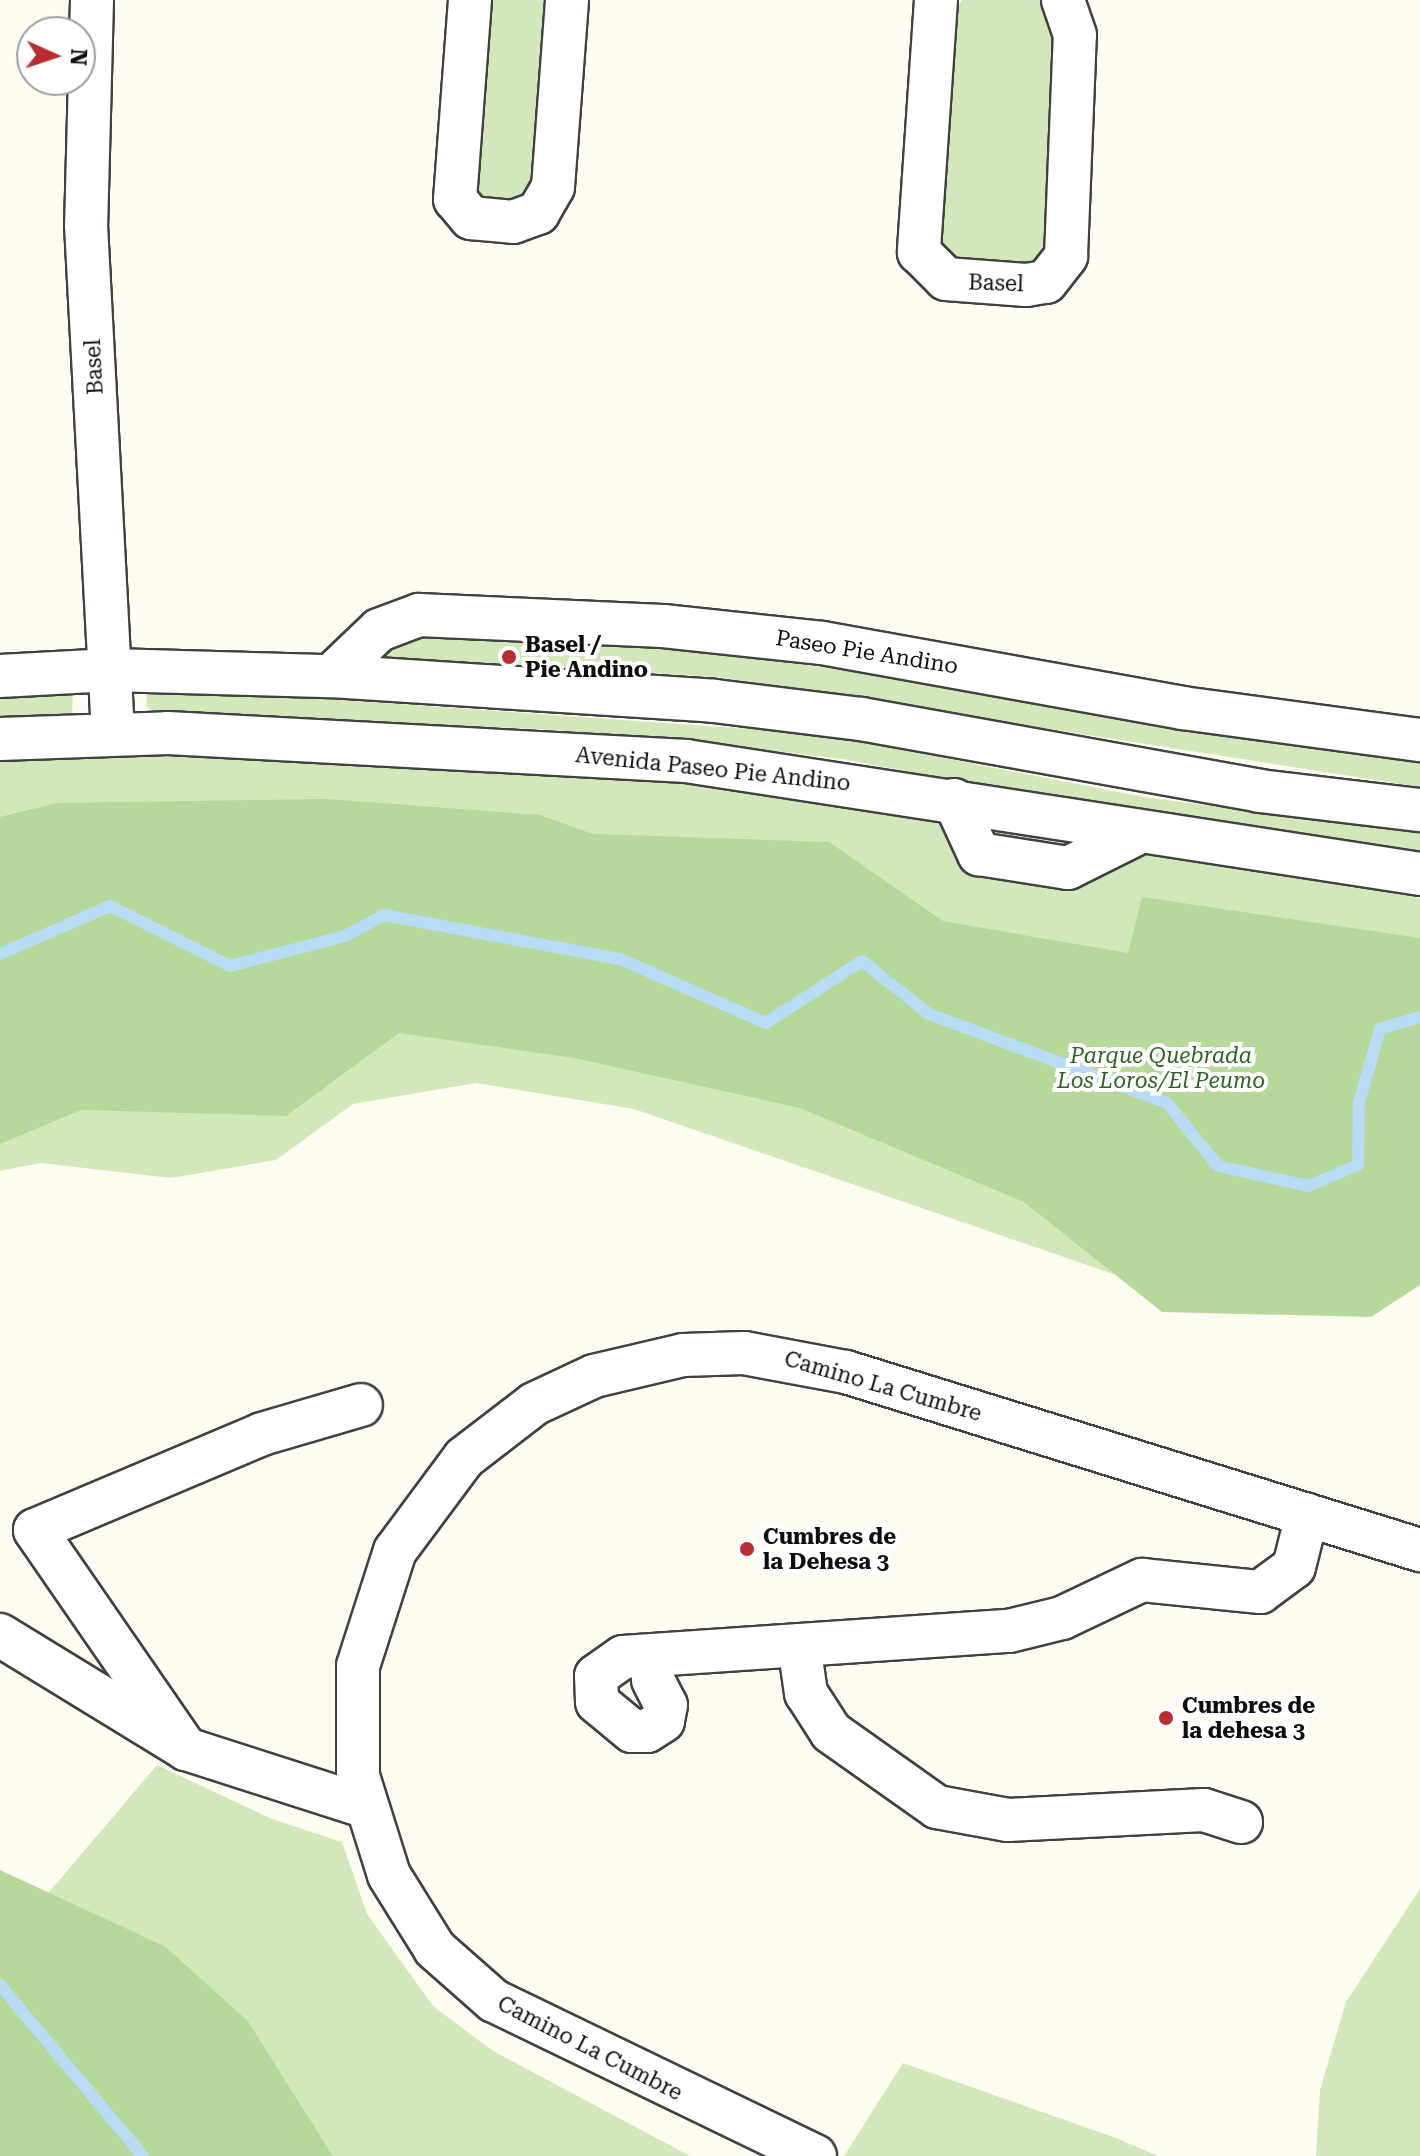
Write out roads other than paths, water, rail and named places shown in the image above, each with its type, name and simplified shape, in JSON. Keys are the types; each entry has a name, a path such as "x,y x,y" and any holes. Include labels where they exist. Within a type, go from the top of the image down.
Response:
{"street":[{"name":"Basel","path":"92,0 84,157 113,733"},
{"path":"470,0 455,199 471,218 513,222 538,213 553,187 567,0"},
{"name":"Basel","path":"936,0 919,252 946,279 1026,285 1046,282 1066,256 1075,35 1063,0"},
{"name":"Paseo Pie Andino","path":"331,676 371,635 419,615 663,626 822,643 1183,708 1420,740"},
{"path":"0,676 111,670 331,676 787,709 1260,791 1420,810"},
{"name":"Avenida Paseo Pie Andino","path":"0,739 113,733 686,761 954,800 1134,835 1420,874"},
{"name":"Camino La Cumbre","path":"815,2156 523,2018 463,1977 410,1914 364,1806 354,1743 358,1666 395,1551 439,1484 485,1439 594,1376 711,1353 803,1361 1420,1550"},
{"path":"186,1749 35,1530 262,1434 361,1405"},
{"path":"671,1704 647,1731 632,1731 597,1702 596,1676 623,1657 1032,1628 1142,1580 1260,1592 1294,1567 1307,1515"},
{"path":"0,1635 186,1749 364,1806"},
{"path":"799,1645 806,1693 831,1732 937,1807 1008,1820 1204,1810 1241,1822"}],"waterway":[{"path":"0,954 110,906 230,966 345,936 384,915 620,959 766,1023 862,961 929,1014 1167,1103 1218,1166 1308,1186 1358,1165 1359,1103 1380,1029 1420,1017"},
{"path":"0,1985 143,2156"}],"place":[{"name":"Basel / Pie Andino","path":"509,657"},
{"name":"Cumbres de la Dehesa 3","path":"747,1549"},
{"name":"Cumbres de la dehesa 3","path":"1166,1718"}],"park label":[{"name":"Parque Quebrada Los Loros/El Peumo","path":"1161,1068"}]}
